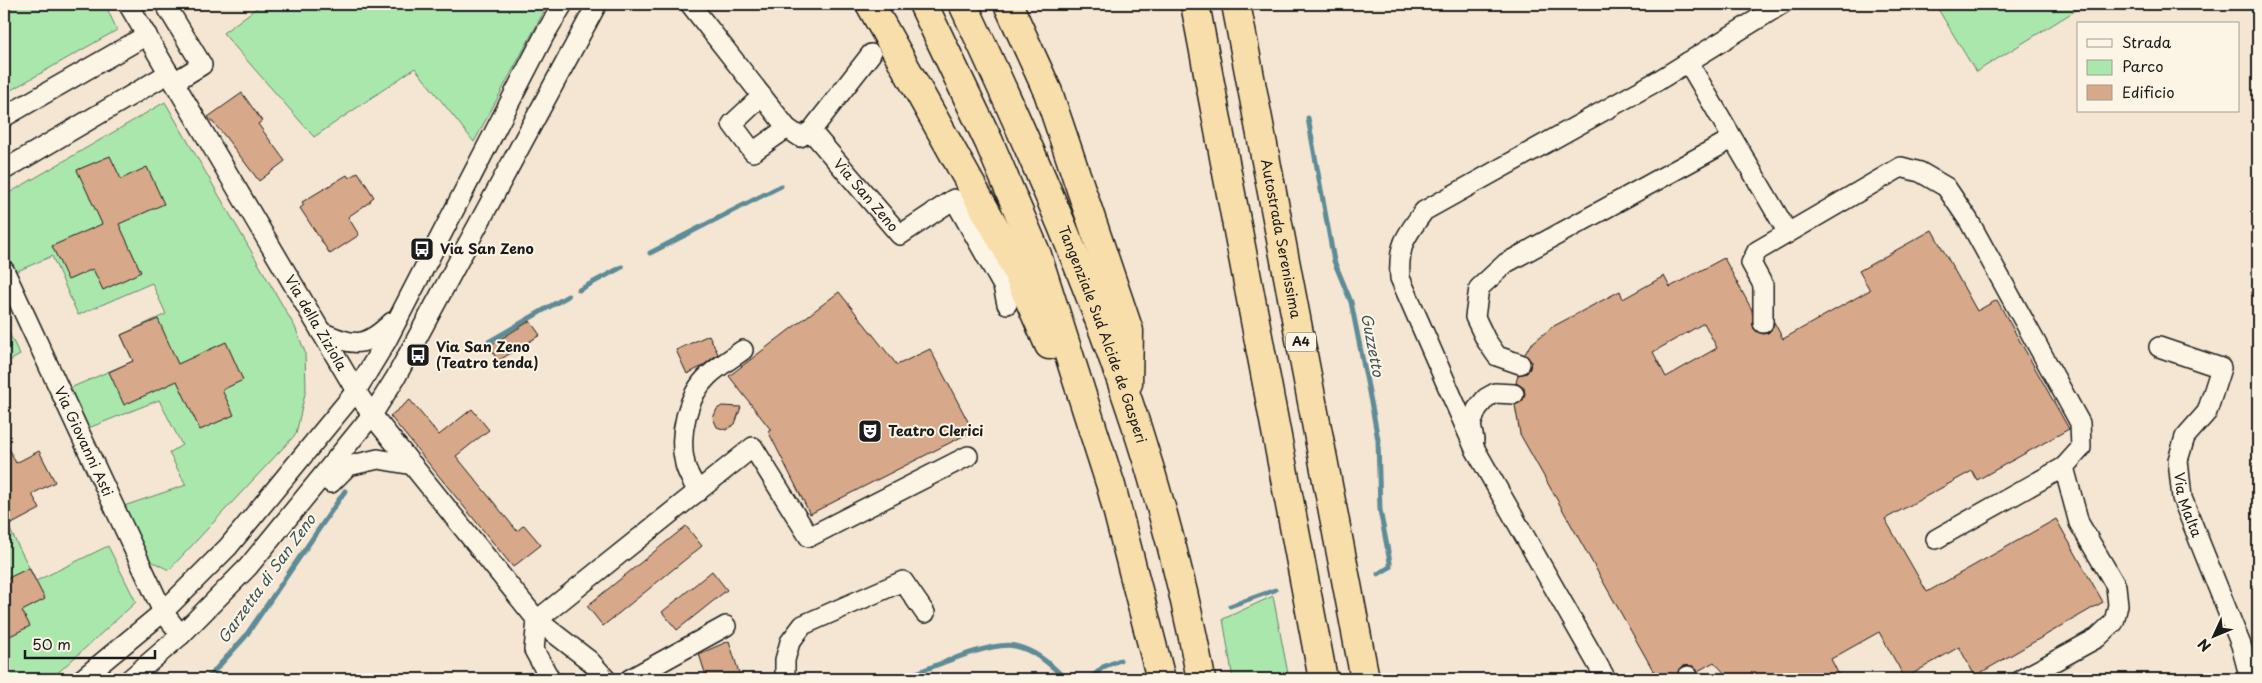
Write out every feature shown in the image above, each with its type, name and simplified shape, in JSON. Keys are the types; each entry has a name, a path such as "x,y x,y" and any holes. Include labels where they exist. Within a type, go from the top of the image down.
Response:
{"highway":[{"path":"870,4 1007,249 1072,398 1092,428"},
{"path":"923,4 988,142 1037,255 1110,486 1161,679"},
{"name":"Tangenziale Sud Alcide de Gasperi","path":"963,4 1021,127 1071,246 1128,394 1160,498 1192,627 1201,679"},
{"path":"1008,4 1048,92 1129,331 1128,394"},
{"path":"1195,4 1324,679"},
{"name":"Autostrada Serenissima","path":"1236,4 1365,679"}],"street":[{"path":"4,117 138,19 165,4 202,65 171,78 4,170"},
{"path":"82,679 163,612 228,547 356,391 387,340 545,34 563,4"},
{"path":"130,679 181,635 248,567 372,415 396,377 597,4"},
{"path":"690,4 787,128 800,138 811,131 871,54"},
{"path":"1606,679 1475,449 1408,300 1400,278 1399,260 1404,239 1424,211 1659,80 1782,4"},
{"name":"Via della Ziziola","path":"138,19 321,332 372,415 537,620 590,661 606,679"},
{"path":"1688,62 1788,232"},
{"path":"762,96 732,124 753,152 787,128"},
{"name":"Via San Zeno","path":"811,131 900,235 954,199 1002,286 1007,304"},
{"path":"1520,364 1498,356 1486,340 1475,317 1479,288 1506,263 1732,139"},
{"path":"1763,323 1763,285 1751,263 1757,250 1901,167 1920,172 1946,187 1969,221 2080,423 2082,448 2064,467 1936,539"},
{"name":"Via Giovanni Asti","path":"4,270 163,612"},
{"path":"321,332 345,342 363,343 379,334 401,312"},
{"name":"Via Malta","path":"2160,347 2221,368 2207,412 2184,437 2178,460 2182,498 2241,645 2250,679"},
{"path":"698,492 685,465 682,438 687,416 694,394 708,376 743,350"},
{"path":"1475,449 1471,425 1477,409 1486,398 1495,393 1514,394"},
{"path":"550,679 534,650 537,620 753,447 809,537 968,456"},
{"path":"274,535 298,521 324,489 348,466 378,460 413,465"},
{"path":"2022,679 2097,638 2114,622 2118,604 2116,586 2079,523 2064,467"},
{"path":"785,679 785,660 790,642 803,625 902,581 925,613"},
{"path":"163,612 181,635"},
{"path":"630,679 726,626"}],"green space":[{"path":"4,4 105,4 117,30 4,94"},
{"path":"262,4 548,4 474,142 415,68 314,137 223,33"},
{"path":"1935,4 2086,4 1976,72"},
{"path":"165,102 295,327 305,352 306,389 296,434 169,570 149,560 124,506 186,485 169,453 182,445 159,400 86,429 68,389 133,361 121,335 166,314 152,283 78,315 52,256 15,272 4,249 4,196"},
{"path":"4,323 20,355 4,364"},
{"path":"4,518 36,581 108,546 136,602 51,679 4,679"},
{"path":"1273,596 1289,679 1233,679 1223,619"}],"building":[{"path":"242,93 262,121 258,124 285,161 259,181 208,117"},
{"path":"110,156 121,179 147,167 164,204 119,224 141,272 103,290 93,269 68,280 52,246 102,224 77,170"},
{"path":"358,172 374,197 348,217 359,235 330,254 300,208 304,205 302,202 347,175 349,178"},
{"path":"1932,230 1977,311 1997,300 2069,429 1977,480 1972,471 1885,519 1927,592 2056,519 2103,602 1975,676 1959,647 1905,678 1879,632 1831,659 1841,679 1730,679 1714,662 1698,671 1693,666 1683,666 1678,671 1677,679 1658,679 1520,434 1515,405 1523,400 1525,394 1524,388 1516,383 1518,375 1527,373 1530,368 1531,361 1525,354 1530,345 1552,327 1620,291 1623,299 1664,276 1670,287 1724,258 1752,310 1754,329 1763,334 1768,333 1772,329 1774,322 1783,339 1870,290 1859,271","holes":["1704,323 1717,348 1666,377 1653,352"]},
{"name":"Teatro Clerici","path":"839,292 897,365 930,349 973,431 810,514 768,431 771,430 729,376"},
{"path":"158,319 178,364 226,342 243,380 222,390 234,415 200,430 177,381 124,405 109,372 133,361 121,335"},
{"path":"530,321 540,335 498,361 489,346"},
{"path":"709,335 718,354 701,367 687,374 676,350"},
{"path":"410,400 439,435 472,409 489,430 456,456 517,531 524,525 541,545 513,567 390,416"},
{"path":"722,406 741,407 735,424 726,430 717,427 713,418 717,409"},
{"path":"4,438 16,463 39,451 55,482 32,494 40,509 8,526 4,518"},
{"path":"686,526 702,546 603,626 587,606"},
{"path":"29,568 45,599 22,611 30,626 4,639 4,580"},
{"path":"712,571 727,590 677,630 662,612"},
{"path":"729,641 741,679 707,679 699,654"}],"waterway":[{"name":"Guzzetto","path":"1308,118 1334,261 1351,302 1378,440 1380,510 1390,562 1390,567 1378,574"},
{"name":"Garzetta di San Zeno","path":"650,253 781,186"},
{"name":"Garzetta di San Zeno","path":"579,290 622,267"},
{"name":"Garzetta di San Zeno","path":"478,348 568,296"},
{"name":"Garzetta di San Zeno","path":"207,679 245,637 345,491"},
{"name":"Guzzetto","path":"1230,606 1275,590"},
{"name":"Guzzetto","path":"901,679 975,651 1005,645 1029,651 1048,663 1065,679"},
{"name":"Guzzetto","path":"1090,679 1103,667 1120,660"}],"place":[{"name":"Via San Zeno","path":"422,249"},
{"name":"Via San Zeno (Teatro tenda)","path":"418,355"},
{"name":"Teatro Clerici","path":"870,431"}]}
